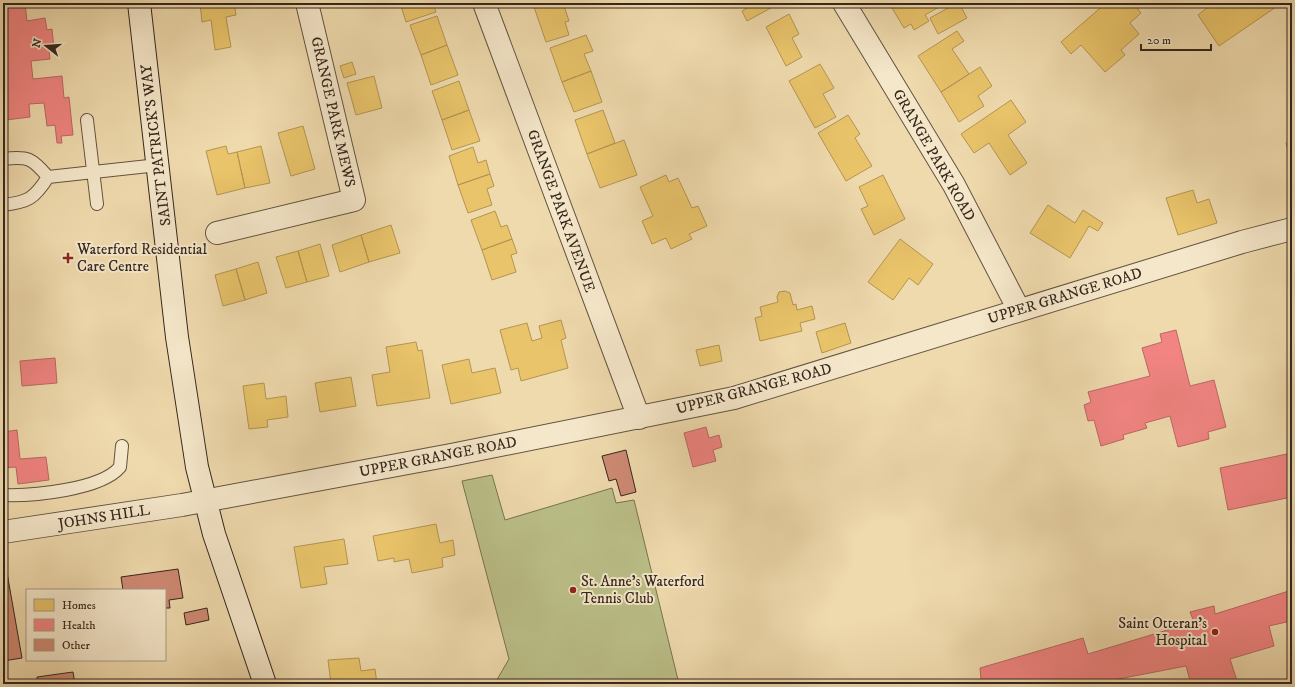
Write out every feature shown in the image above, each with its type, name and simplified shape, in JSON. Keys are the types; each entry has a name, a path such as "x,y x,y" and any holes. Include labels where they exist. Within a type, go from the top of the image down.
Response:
{"street":[{"name":"SAINT PATRICK'S WAY","path":"139,3 184,391 205,501 226,571 265,684"},
{"name":"GRANGE PARK MEWS","path":"217,233 354,200 307,3"},
{"name":"GRANGE PARK AVENUE","path":"484,3 639,418"},
{"name":"GRANGE PARK ROAD","path":"844,3 954,185 1019,310"},
{"name":"UPPER GRANGE ROAD","path":"205,501 639,418 734,398 1242,242 1292,229"},
{"name":"JOHNS HILL","path":"3,532 205,501"}],"lane":[{"path":"87,120 97,204"},
{"path":"3,159 28,158 37,164 48,177"},
{"path":"3,205 24,202 32,198 48,177 158,165"},
{"path":"3,495 30,495 94,484 108,478 120,468 122,446"}],"green space":[{"name":"St. Anne's Waterford Tennis Club","path":"492,475 505,520 612,488 616,503 634,500 679,684 491,684 495,683 509,659 462,481"}],"building: Homes":[{"path":"200,3 234,3 236,15 226,17 231,47 215,50 211,20 202,22"},
{"path":"400,3 433,3 436,12 406,22"},
{"path":"545,3 563,3 569,21 565,22 569,35 546,42 534,7"},
{"path":"755,3 780,3 747,21 742,11"},
{"path":"889,3 937,3 939,7 925,15 929,21 914,30 911,24 904,28"},
{"path":"959,3 967,18 938,34 930,18"},
{"path":"1106,3 1133,3 1141,13 1130,23 1139,34 1121,50 1125,55 1105,72 1081,45 1071,54 1061,42"},
{"path":"1213,3 1273,3 1276,7 1219,46 1198,15"},
{"path":"789,14 799,34 792,38 802,57 786,66 766,27"},
{"path":"437,16 447,45 421,55 410,25"},
{"path":"957,31 964,41 952,49 969,74 941,92 918,56"},
{"path":"586,35 593,51 584,54 591,71 562,82 550,48"},
{"path":"447,45 458,75 431,85 421,55"},
{"path":"352,62 356,74 344,78 340,66"},
{"path":"820,64 834,88 823,94 836,117 815,128 789,81"},
{"path":"980,67 992,86 978,96 984,106 959,122 941,92"},
{"path":"591,71 602,102 574,112 562,82"},
{"path":"374,76 382,108 356,115 347,83"},
{"path":"459,81 469,110 442,120 432,91"},
{"path":"1011,100 1026,122 1008,135 1027,163 1010,175 989,143 974,153 961,134"},
{"path":"469,110 480,141 452,150 442,120"},
{"path":"603,110 615,143 587,154 575,120"},
{"path":"848,115 860,134 855,138 872,166 846,181 818,133"},
{"path":"303,126 315,169 291,176 278,133"},
{"path":"624,140 637,175 600,188 587,154"},
{"path":"1292,142 1292,167 1286,143"},
{"path":"226,146 228,154 237,152 245,188 217,195 206,151"},
{"path":"261,146 270,183 245,188 237,152"},
{"path":"473,147 478,163 486,160 490,174 458,185 449,156"},
{"path":"490,174 494,186 487,189 492,205 468,213 458,185"},
{"path":"666,175 669,182 678,178 692,208 698,206 707,226 689,234 692,239 671,249 666,238 652,244 642,221 653,216 640,187"},
{"path":"883,175 905,219 874,235 861,209 868,206 859,187"},
{"path":"1193,190 1197,203 1209,199 1217,223 1178,235 1166,198"},
{"path":"1048,205 1075,223 1083,210 1103,223 1098,231 1089,226 1070,258 1030,233"},
{"path":"495,211 501,227 507,225 512,239 482,250 471,220"},
{"path":"391,225 400,253 369,262 361,235"},
{"path":"361,235 369,262 340,272 332,245"},
{"path":"512,239 517,253 511,255 516,272 492,280 482,250"},
{"path":"900,239 933,264 918,285 909,278 893,300 868,282"},
{"path":"320,244 329,276 307,282 298,251"},
{"path":"298,251 307,282 286,288 276,257"},
{"path":"258,262 267,293 245,300 236,269"},
{"path":"236,269 245,300 223,306 215,275"},
{"path":"785,291 790,293 793,305 796,304 797,310 812,306 815,319 800,323 802,331 760,341 755,318 762,316 760,307 778,302 777,297 779,292"},
{"path":"561,320 566,338 561,340 568,368 521,381 518,368 511,370 500,330 527,323 532,341 542,338 539,326"},
{"path":"845,323 851,343 822,353 816,332"},
{"path":"416,342 418,351 422,350 430,398 377,406 372,375 390,372 386,347"},
{"path":"719,345 722,361 700,366 696,350"},
{"path":"469,359 472,373 495,368 501,393 451,404 442,365"},
{"path":"351,377 356,406 320,412 315,383"},
{"path":"264,383 266,399 286,396 288,417 267,420 268,427 249,429 243,386"},
{"path":"436,524 440,543 453,540 455,555 442,558 443,567 412,573 409,559 394,562 394,558 378,561 373,536"},
{"path":"344,539 348,564 324,567 327,584 301,588 294,547"},
{"path":"359,658 361,671 375,669 377,684 331,684 328,660"}],"building: Health":[{"path":"3,3 25,3 27,21 45,18 47,30 52,29 54,49 49,50 50,59 31,61 33,79 62,76 64,98 69,97 73,135 61,136 62,143 57,143 55,125 47,126 44,103 29,104 30,117 6,120 5,107 3,107"},
{"path":"1176,330 1190,386 1214,380 1226,427 1208,432 1209,439 1178,447 1170,416 1145,423 1147,428 1123,435 1124,439 1101,446 1094,420 1088,421 1084,405 1091,402 1088,392 1150,376 1142,348 1162,342 1160,334"},
{"path":"55,358 57,383 22,386 20,361"},
{"path":"706,427 709,438 719,435 722,447 713,450 716,461 693,467 684,433"},
{"path":"17,430 20,459 46,457 49,480 18,484 16,467 3,468 3,432"},
{"path":"1287,454 1288,460 1292,460 1292,497 1228,510 1220,468"},
{"name":"Saint Otteran's Hospital","path":"1292,590 1292,625 1291,621 1269,626 1274,646 1230,659 1238,684 1191,684 1186,666 1108,681 1108,684 971,684 981,680 980,668 1083,638 1088,654 1194,622 1190,612 1214,606 1215,614"}],"building: Other":[{"path":"626,450 636,492 621,496 616,479 609,481 602,456"},
{"path":"3,550 22,658 3,661"},
{"path":"178,569 183,598 169,600 170,608 166,608 166,589 123,589 121,577"},
{"path":"207,608 209,620 186,625 184,613"},
{"path":"73,672 75,684 37,684 37,677"}],"place":[{"name":"Waterford Residential Care Centre","path":"68,258"},
{"name":"St. Anne's Waterford Tennis Club","path":"573,590"},
{"name":"Saint Otteran's Hospital","path":"1215,632"}]}
